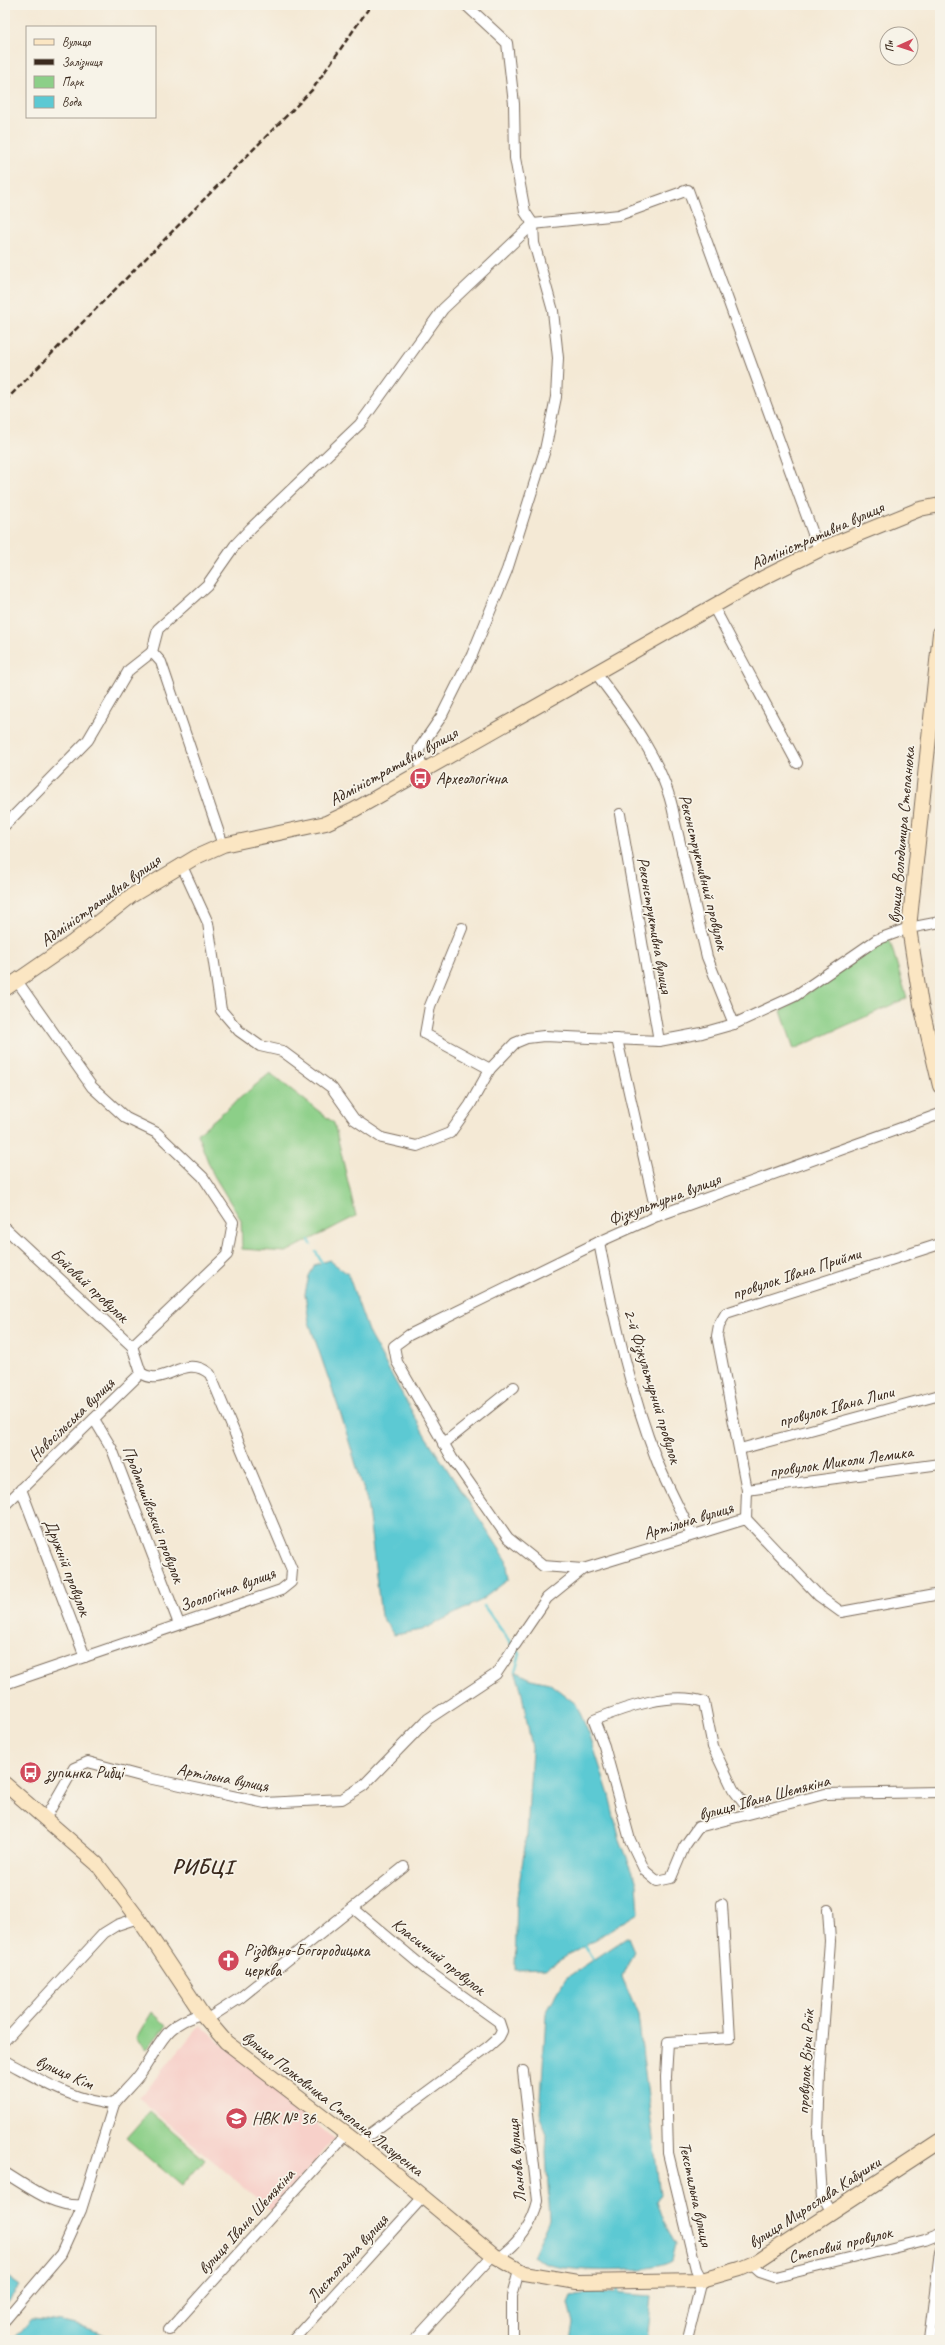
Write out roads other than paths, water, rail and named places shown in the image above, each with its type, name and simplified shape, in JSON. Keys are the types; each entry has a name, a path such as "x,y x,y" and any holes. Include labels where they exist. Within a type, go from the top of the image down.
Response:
{"street":[{"path":"421,772 419,749 441,717 472,655 508,570 544,450 556,397 558,358 553,311 534,243 533,224 525,212 515,158 514,104 507,43 466,5"},
{"path":"5,825 88,740 129,670 152,652 158,629 207,585 235,545 251,528 360,424 443,309 533,224 619,215 688,190 819,550"},
{"name":"Адміністративна вулиця","path":"5,989 73,942 131,896 181,864 223,845 326,822 354,810 763,578 819,550 920,509 940,505"},
{"path":"713,606 797,763"},
{"name":"вулиця Володимира Степанюка","path":"940,634 909,928 921,1005 940,1086"},
{"path":"152,652 161,662 223,845"},
{"name":"Реконструктивний провулок","path":"595,672 635,724 672,800 675,822 707,957 734,1024"},
{"name":"Реконструктивна вулиця","path":"620,814 659,1041"},
{"path":"181,864 208,923 221,1010 239,1031 260,1046 282,1051 332,1088 354,1119 382,1138 417,1146 450,1133 470,1105 490,1069 515,1043 527,1038 659,1041 702,1033 734,1024 795,996 876,940 909,928 940,922"},
{"path":"462,928 430,1006 426,1034 490,1069"},
{"path":"17,981 92,1087 126,1118 157,1133 203,1177 233,1222 227,1255 132,1346"},
{"path":"617,1039 657,1216"},
{"name":"Фізкультурна вулиця","path":"443,1444 397,1362 394,1346 409,1335 599,1242 657,1216 940,1114"},
{"name":"Бойовий провулок","path":"5,1228 132,1346 141,1373"},
{"name":"2-й Фізкультурний провулок","path":"599,1242 612,1311 638,1403 657,1461 692,1535"},
{"name":"провулок Івана Прийми","path":"746,1519 747,1490 717,1336 719,1325 726,1313 940,1244"},
{"name":"Зоологічна вулиця","path":"5,1684 281,1590 291,1582 292,1570 210,1374 204,1369 194,1366 185,1367 156,1377 146,1376 141,1373"},
{"name":"Новосільська вулиця","path":"5,1505 141,1373"},
{"path":"514,1387 443,1444 508,1538 543,1566 583,1569"},
{"name":"провулок Івана Липи","path":"740,1449 940,1395"},
{"name":"Продмашівський провулок","path":"94,1419 112,1449 178,1624"},
{"name":"провулок Миколи Лемика","path":"747,1490 940,1464"},
{"name":"Дружній провулок","path":"21,1489 85,1657"},
{"name":"Артільна вулиця","path":"46,1817 74,1768 88,1762 148,1778 265,1804 342,1799 362,1786 428,1719 496,1674 547,1598 583,1569 746,1519 819,1596 841,1612 940,1594"},
{"name":"вулиця Івана Шемякіна","path":"751,1813 733,1789 713,1747 704,1702 692,1698 660,1701 594,1720 604,1746 630,1840 645,1871 657,1881 671,1878 684,1847 698,1827 825,1794 940,1792"},
{"name":"вулиця Полковника Степана Лазуренка","path":"5,1784 46,1817 96,1864 138,1918 204,2017 226,2042 358,2143 496,2256 519,2271 542,2277 577,2282 615,2282"},
{"path":"5,2320 61,2254 82,2205 114,2104 121,2094 140,2075 175,2024 204,2017 240,1998 404,1867"},
{"name":"Текстильна вулиця","path":"702,2280 696,2269 668,2153 666,2077 668,2042 730,2038 722,1904"},
{"name":"Класичний провулок","path":"353,1908 428,1971 499,2022 502,2031 499,2038 489,2046 358,2143"},
{"name":"провулок Віри Роїк","path":"828,1910 830,1941 820,2073 818,2133 822,2198 831,2213"},
{"path":"5,2040 104,1933 117,1925 138,1918"},
{"name":"вулиця Кім","path":"5,2061 48,2084 87,2100 114,2104"},
{"name":"Ланова вулиця","path":"415,2340 496,2256 523,2235 534,2216 538,2201 523,2071"},
{"name":"вулиця Івана Шемякіна","path":"169,2330 346,2134"},
{"name":"вулиця Мирослава Кабушки","path":"615,2282 702,2280 751,2264 831,2213 940,2140"},
{"path":"5,2174 58,2203 68,2206 82,2205"},
{"name":"Листопадна вулиця","path":"293,2340 424,2197"},
{"name":"Степовий провулок","path":"751,2264 760,2272 775,2277 925,2240 940,2234"},
{"path":"929,2340 940,2251"},
{"path":"512,2340 512,2296 519,2271"},
{"path":"686,2340 702,2280"}],"water":[{"path":"329,1260 348,1274 369,1334 426,1437 506,1559 509,1579 480,1601 422,1630 394,1635 381,1616 367,1501 341,1415 309,1322 305,1294 309,1276 315,1265"},
{"path":"515,1671 531,1679 549,1683 576,1704 590,1736 609,1795 619,1837 637,1883 639,1913 545,1969 515,1970 517,1896 527,1835 532,1748 521,1689"},
{"path":"628,1937 634,1951 622,1977 638,2015 660,2195 656,2201 663,2221 676,2244 672,2261 662,2265 630,2270 575,2269 549,2265 533,2256 550,2219 546,2153 547,2134 540,2117 546,2013 566,1978"},
{"path":"5,2275 20,2286 5,2305"},
{"path":"595,2292 652,2296 647,2340 570,2340 573,2323 568,2303 571,2296"},
{"path":"32,2319 73,2324 93,2330 111,2340 13,2340"}],"waterway":[{"path":"309,1240 311,1244"},
{"path":"316,1252 322,1263"},
{"path":"484,1606 512,1645"},
{"path":"515,1649 520,1654 515,1671"},
{"path":"585,1945 594,1960"},
{"path":"616,2286 617,2293"}],"railway":[{"path":"5,401 312,90 371,5"}],"place":[{"name":"Археологічна","path":"421,778"},
{"name":"зупинка Рибці","path":"30,1772"},
{"name":"Різдвяно-Богородицька церква","path":"229,1960"},
{"name":"НВК № 36","path":"237,2118"}],"district":[{"name":"РИБЦІ","path":"203,1866"}]}
